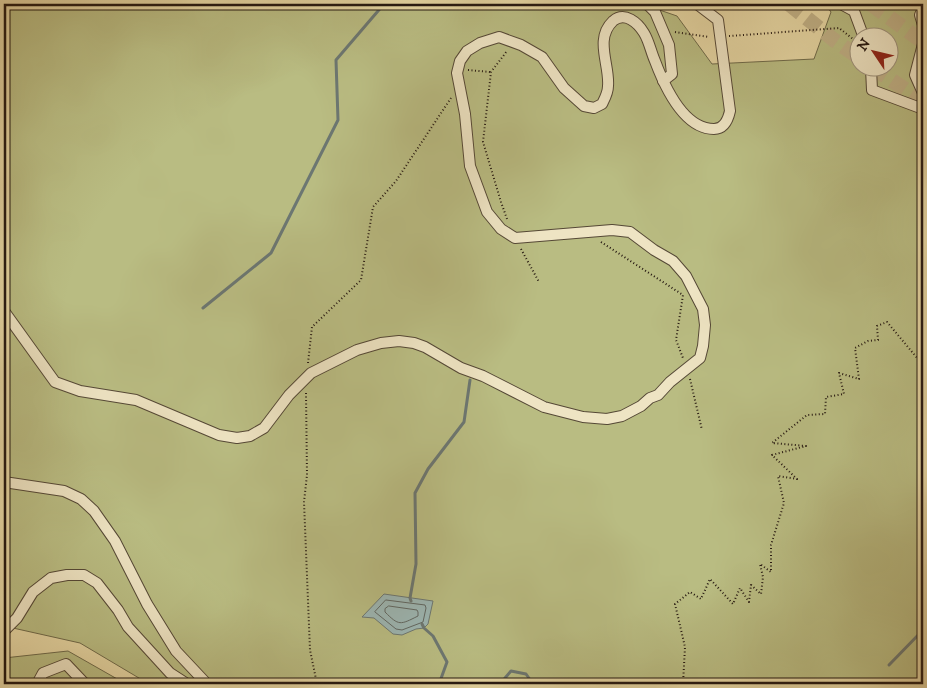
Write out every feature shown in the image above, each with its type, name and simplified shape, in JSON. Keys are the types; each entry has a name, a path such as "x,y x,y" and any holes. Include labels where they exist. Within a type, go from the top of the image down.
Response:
{"street":[{"path":"647,4 654,12 669,45 672,74 663,81"},
{"path":"4,311 55,382 80,391 136,400 219,435 237,438 250,436 264,428 289,395 311,373 357,350 381,343 399,341 414,342 461,368 483,376 544,406 583,417 607,419 622,416 658,395 670,382 700,358 706,325 703,309 686,276 673,262 630,232 612,230 515,238 501,229 487,212 470,166 465,114 457,73 460,61 467,52 480,43 499,37 513,44 521,45 542,57 564,88 576,100 584,106 594,108 602,104 608,88 604,35 617,19 627,18 633,20 645,34 663,81 679,108 690,119 704,128 718,129 729,118 730,111 718,20 697,4"},
{"path":"841,4 854,11 860,28"},
{"path":"923,8 920,15 923,25"},
{"path":"923,44 915,75 923,93"},
{"path":"871,78 872,90 923,109"},
{"path":"4,482 64,491 94,511 115,541 147,604 176,651 207,684"},
{"path":"4,631 17,618 34,592 51,578 67,575 84,575 97,582 128,627 170,673 187,684"},
{"path":"37,684 43,673 66,664 85,684"}],"path":[{"path":"662,30 699,36 720,37 839,28 850,37"},
{"path":"508,220 483,142 491,72 513,44"},
{"path":"458,68 491,72"},
{"path":"317,684 310,650 304,502 307,475 306,379 312,327 361,280 373,207 396,180 460,85"},
{"path":"587,232 683,295 676,340 695,394 702,430"},
{"path":"515,238 539,282"},
{"path":"683,684 685,647 675,604 690,592 701,600 710,579 733,604 740,588 749,602 751,585 760,594 764,577 760,564 771,572 771,545 784,503 778,476 796,480 772,455 806,446 772,443 807,415 825,414 826,396 844,394 839,373 859,379 855,348 868,341 878,340 877,326 887,322 923,365"}],"green space":[{"path":"4,4 642,4 677,16 712,64 814,59 831,12 825,4 923,4 923,684 543,684 540,681 534,684 149,684 80,643 4,626"},
{"path":"68,651 126,684 4,684 4,658"}],"water":[{"path":"384,594 433,601 428,624 424,628 402,635 393,634 374,618 362,617"}],"waterway":[{"path":"203,308 271,253 338,120 336,60 384,4"},
{"path":"411,601 416,564 415,493 428,469 464,422 470,380"},
{"path":"422,624 433,636 447,662 439,684"},
{"path":"889,665 923,630"},
{"path":"500,684 511,671 526,674 533,684"}],"tunnel":[{"path":"789,4 850,51"},
{"path":"871,4 923,42"},
{"path":"888,78 923,101"}]}
